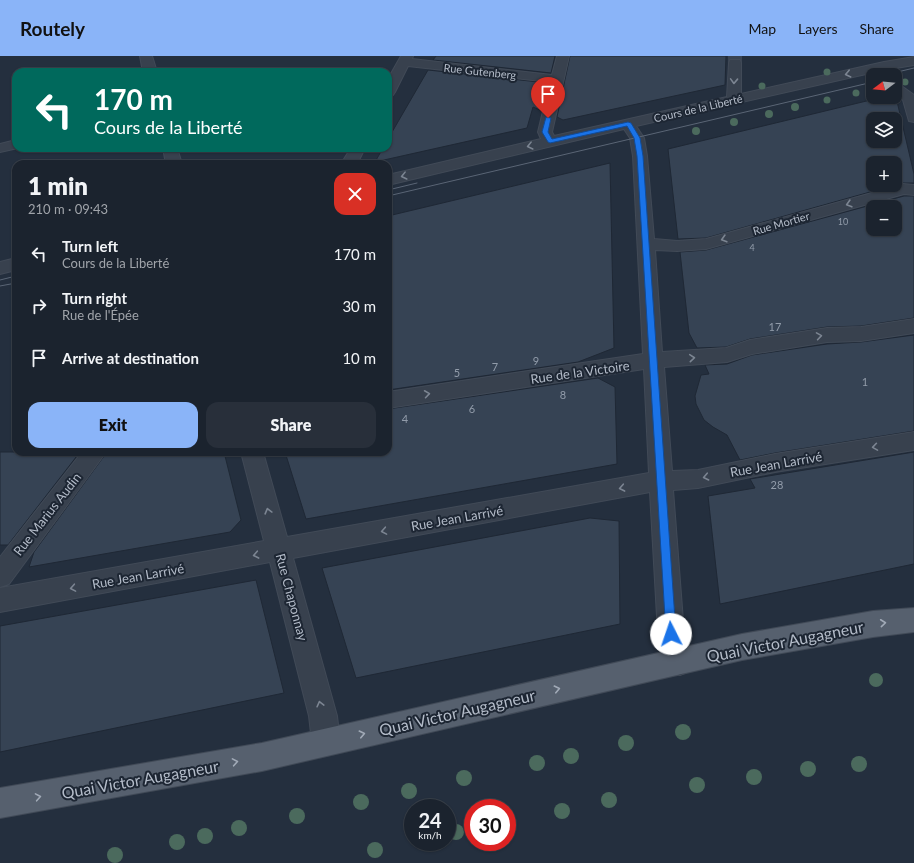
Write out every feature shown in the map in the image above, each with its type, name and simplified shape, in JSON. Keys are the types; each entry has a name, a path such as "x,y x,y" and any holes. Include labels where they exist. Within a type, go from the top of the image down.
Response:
{"main road":[{"name":"Quai Victor Augagneur","path":"0,804 262,757 742,647 873,624 914,620"}],"street":[{"path":"146,56 149,68"},
{"path":"550,141 545,132 562,56"},
{"path":"392,85 406,59"},
{"name":"Rue Gutenberg","path":"406,59 556,79"},
{"name":"Cours de la Liberté","path":"885,68 914,61"},
{"path":"734,100 735,63"},
{"name":"Cours de la Liberté","path":"392,179 550,141 866,73"},
{"path":"902,93 909,98 914,118"},
{"path":"628,124 637,138 639,150 671,634 680,662"},
{"path":"0,148 12,145"},
{"name":"Rue Mortier","path":"646,244 677,246 706,244 903,189 914,190"},
{"path":"0,268 12,265"},
{"name":"Rue de la Victoire","path":"392,399 653,360 672,360 727,355 750,347 827,335 861,334 914,326"},
{"name":"Rue Jean Larrivé","path":"0,600 660,482 698,479 775,463 914,441"},
{"name":"Rue Marius Audin","path":"0,576 92,456"},
{"name":"Rue Chaponnay","path":"253,456 323,716 326,742"}],"building":[{"path":"436,56 555,56 551,73 433,60"},
{"path":"570,56 726,56 725,85 563,120 557,117"},
{"path":"428,70 548,83 542,111 533,107 527,128 384,160 376,160 381,152 392,152 392,132"},
{"path":"866,101 866,104 898,104 900,112 866,112 866,148 902,148 902,123 914,174 914,183 902,183 902,156 866,156 866,192 870,192 706,238 678,239 668,149"},
{"path":"610,163 614,348 578,362 392,389 392,215"},
{"path":"904,196 914,196 914,318 861,326 827,327 750,339 726,347 697,348 689,333 680,252 706,250 866,206 866,236 902,236 902,200 889,200"},
{"path":"914,335 914,431 740,460 727,435 704,420 696,404 695,396 701,375 709,374 705,365 727,364 752,355 827,344 861,342"},
{"path":"598,378 615,387 617,464 306,519 286,456 392,456 392,408"},
{"path":"0,452 12,452 12,456 77,456 8,545 0,545"},
{"path":"914,452 914,564 720,604 708,496 755,488 750,479"},
{"path":"104,456 225,456 241,520 230,532 29,567 34,552"},
{"path":"590,518 619,521 620,624 356,678 322,568"},
{"path":"256,580 284,693 0,752 0,626"}],"tunnel":[{"path":"735,56 735,63"}],"tram line":[{"path":"902,71 914,68"},
{"path":"392,195 866,84"},
{"path":"392,189 417,183"},
{"path":"0,280 12,277"},
{"path":"0,286 12,284"}],"route":[{"path":"548,118 545,132 550,141 628,124 637,138 640,156 671,634"}]}
